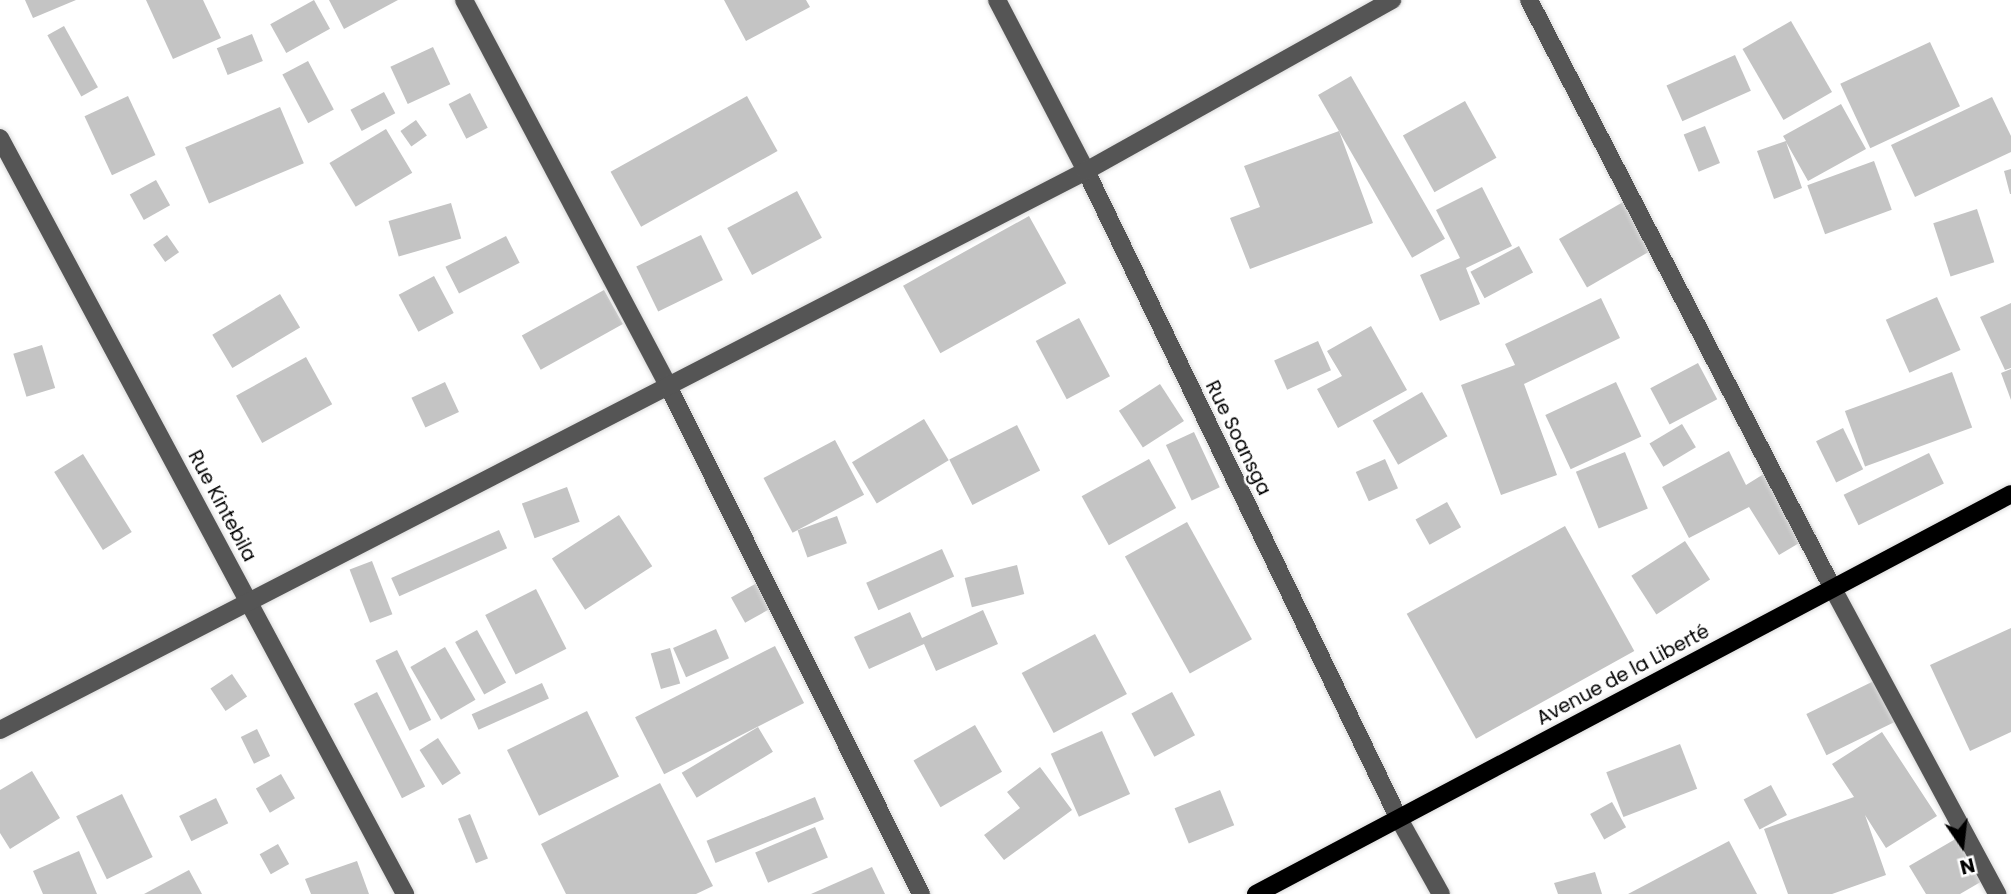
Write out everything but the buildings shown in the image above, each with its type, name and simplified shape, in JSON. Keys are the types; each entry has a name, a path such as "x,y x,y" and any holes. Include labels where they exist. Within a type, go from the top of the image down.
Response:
{"main road":[{"name":"Avenue de la Liberté","path":"1256,894 1832,587 2011,495"}],"street":[{"path":"464,0 667,384 921,894"},
{"name":"Rue Soansga","path":"998,0 1086,171 1399,819 1441,894"},
{"path":"0,730 667,384 1086,171 1392,0"},
{"path":"1529,0 1832,587 1997,894"},
{"name":"Rue Kintebila","path":"0,138 405,894"}]}
